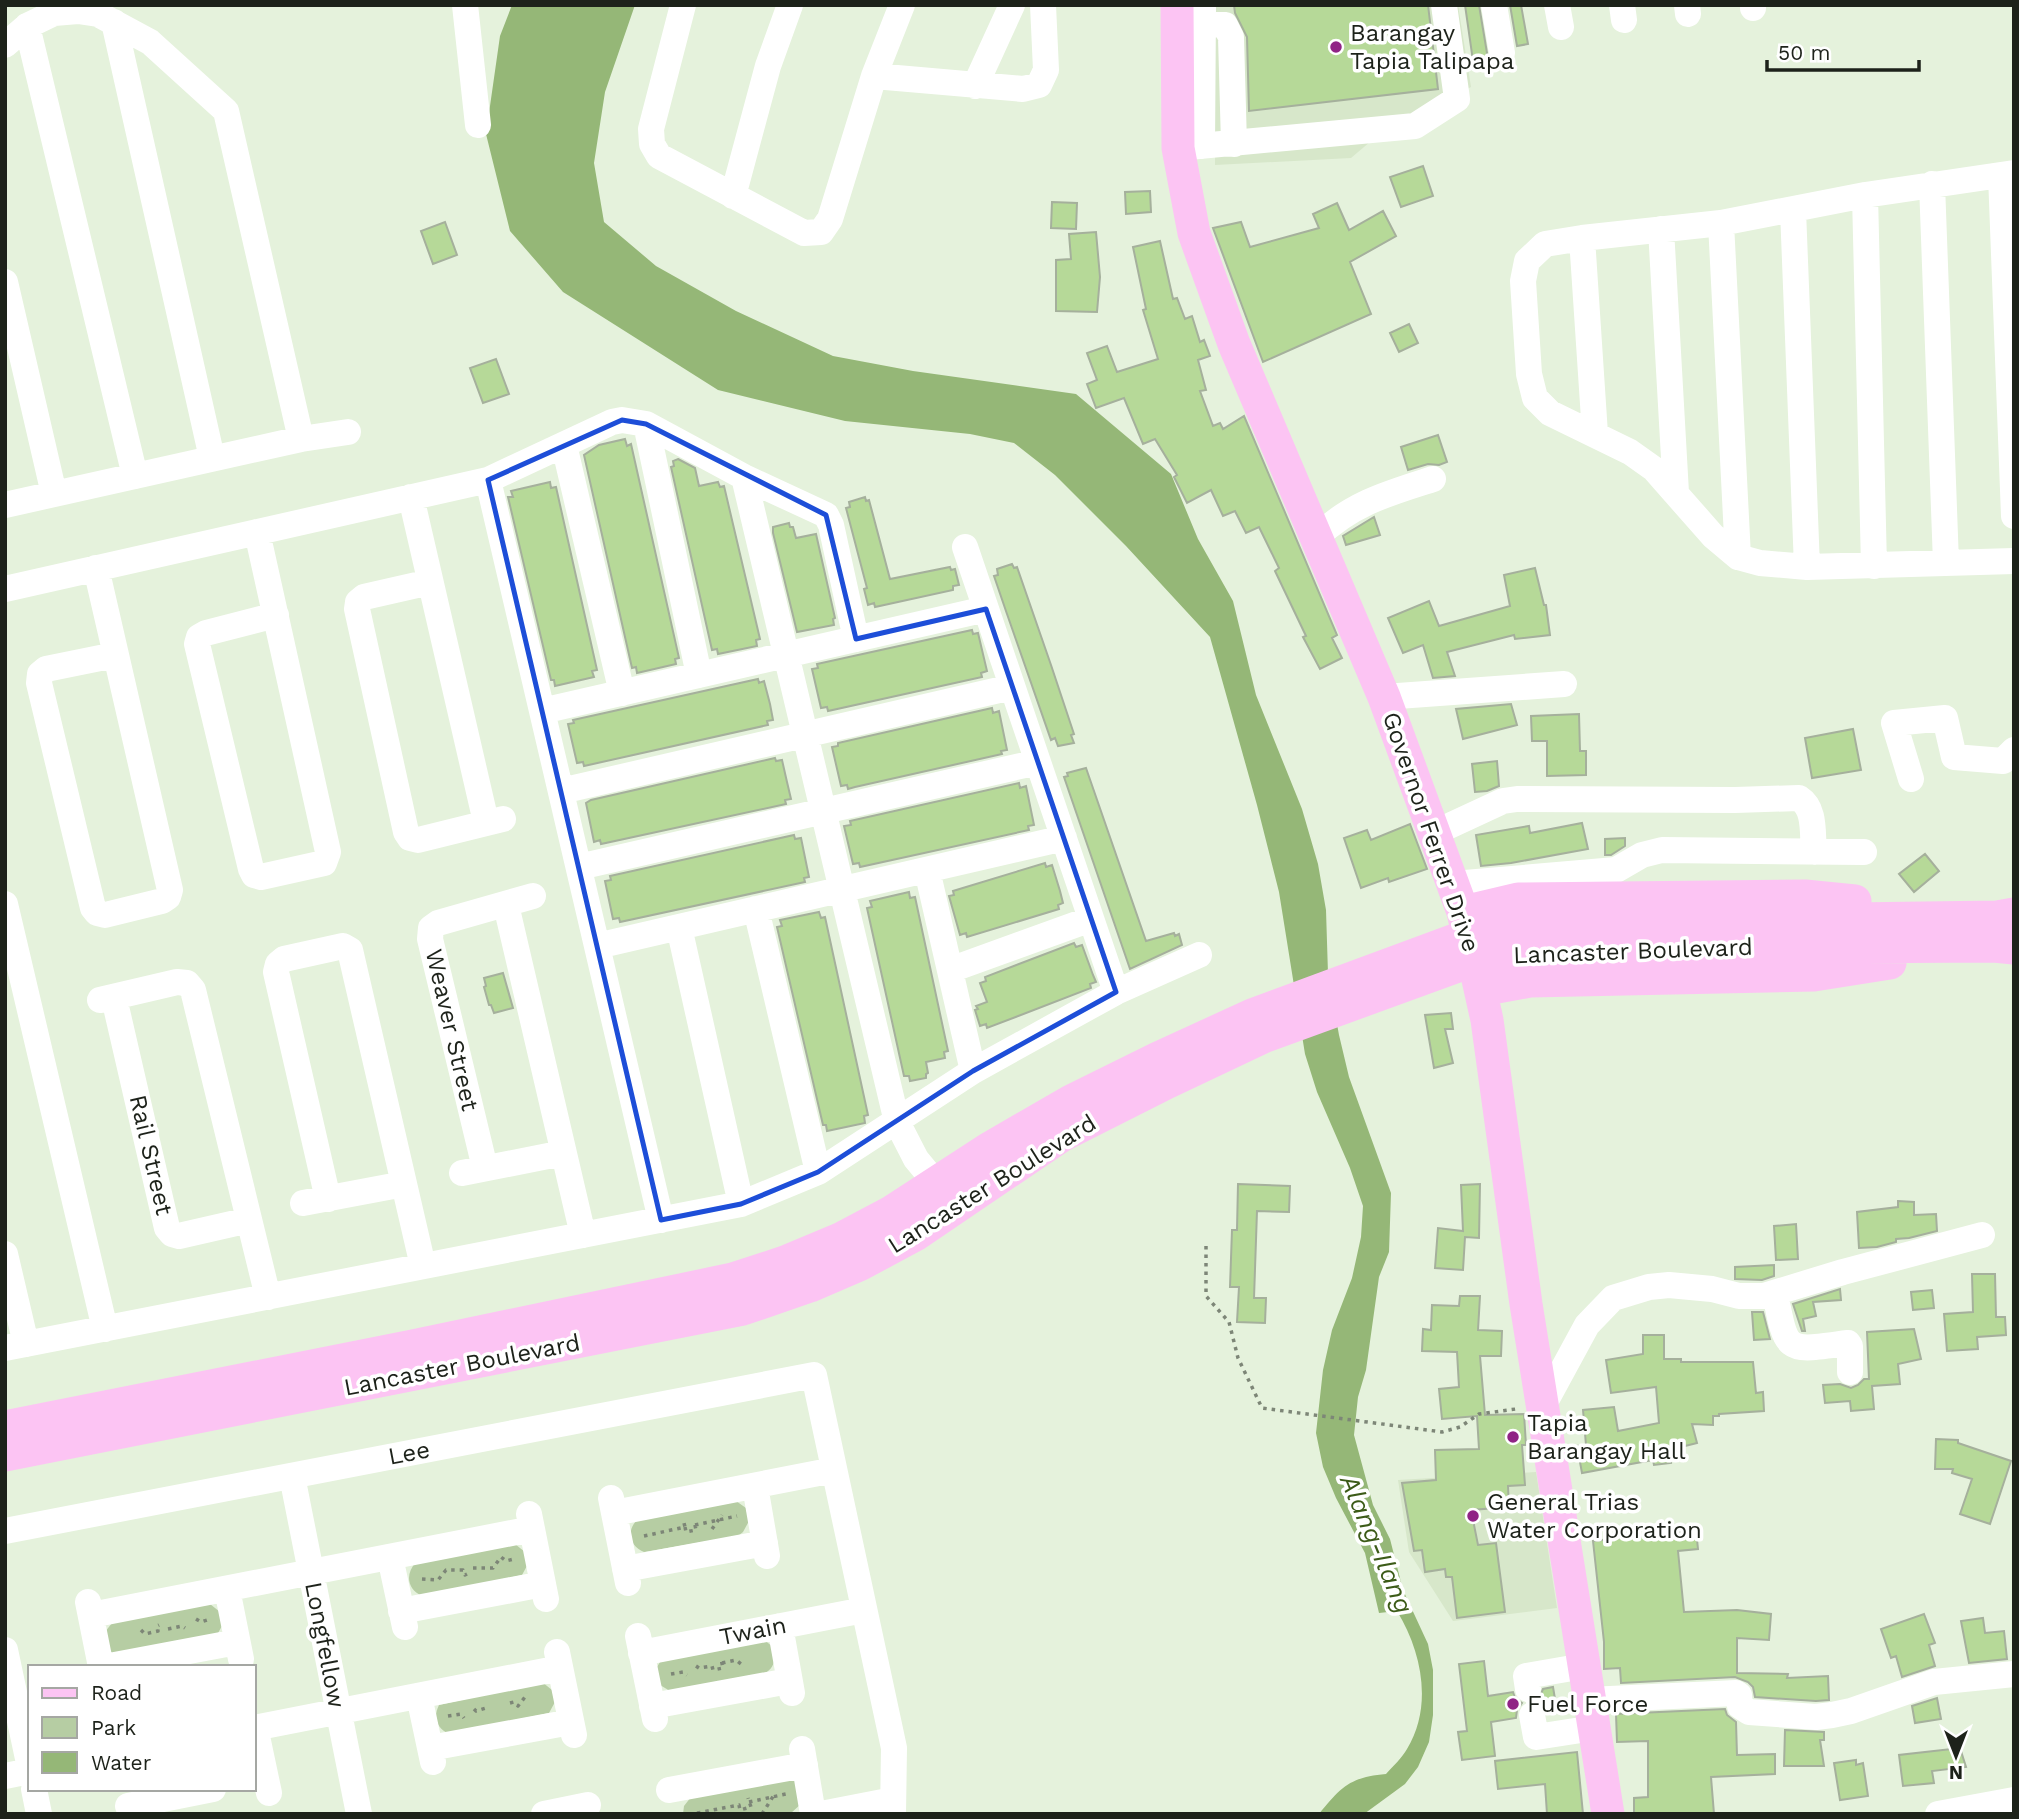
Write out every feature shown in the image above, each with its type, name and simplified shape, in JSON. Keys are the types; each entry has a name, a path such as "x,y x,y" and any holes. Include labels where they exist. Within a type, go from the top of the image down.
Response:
{"main road":[{"name":"Governor Ferrer Drive","path":"1194,11 1190,147 1194,233 1234,344 1384,697 1458,898 1482,989 1543,1406 1608,1814"},
{"path":"1458,898 1805,896 2004,932"},
{"name":"Lancaster Boulevard","path":"5,1455 743,1309 810,1286 861,1264 915,1235 1134,1084 1252,1015 1455,940 1511,928 1623,922 1828,933 2004,932"},
{"path":"1482,989 1530,981 1814,975 2004,932"},
{"name":"Lancaster Boulevard","path":"5,1427 387,1352 733,1279 785,1262 840,1239 891,1212 935,1182 1071,1101 1134,1084"}],"street":[{"path":"465,5 478,125"},
{"path":"683,5 651,129 652,144 659,156 804,233 821,232 830,219 874,76 902,5"},
{"path":"733,196 768,66 790,5"},
{"path":"975,86 1012,5"},
{"path":"874,76 1023,89 1039,85 1045,70 1043,5"},
{"path":"1190,147 1415,126 1457,99 1444,5"},
{"path":"1494,5 1502,53"},
{"path":"5,45 27,26 54,13 78,11 98,14 150,42 226,111 300,439"},
{"path":"1194,11 1225,25 1231,37 1234,144"},
{"path":"114,22 212,458"},
{"path":"27,26 135,475"},
{"path":"2014,516 2008,174 1865,195 1721,223 1545,244 1528,261 1523,281 1529,374 1535,398 1550,413 1638,457 1654,469 1713,536 1738,557 1760,563 1807,567 2014,561"},
{"path":"1932,184 1946,563"},
{"path":"1865,195 1874,566"},
{"path":"1793,210 1807,567"},
{"path":"1721,223 1738,557"},
{"path":"1661,229 1676,493"},
{"path":"1582,238 1595,434"},
{"path":"5,282 54,494"},
{"path":"5,589 488,480 611,422 622,420 646,424 744,477 826,515 831,526 856,639"},
{"path":"646,424 699,675"},
{"path":"5,505 300,439 348,432"},
{"path":"564,445 622,693"},
{"path":"744,477 897,1122 916,1159 935,1182"},
{"path":"1317,537 1356,506 1433,479"},
{"path":"488,480 661,1220"},
{"path":"411,497 430,582 495,820 418,840 410,838 406,832 357,610 358,602 364,597 430,582"},
{"path":"257,532 328,852 324,863 261,877 254,875 251,869 197,644 199,637 206,633 275,615"},
{"path":"965,547 1116,992"},
{"path":"96,568 116,655 170,890 168,897 162,901 105,915 97,913 93,908 40,674 46,669 116,655"},
{"path":"542,711 986,609"},
{"path":"1384,697 1564,684"},
{"path":"561,790 1012,687"},
{"path":"1911,779 1894,723 1945,718 1954,758 2003,761 2014,750"},
{"path":"579,867 1038,762"},
{"path":"1434,833 1503,801 1517,799 1799,798 1808,803 1811,812 1814,852"},
{"path":"597,946 1064,838"},
{"path":"1458,898 1616,870 1642,855 1662,850 1864,852"},
{"path":"926,870 972,1071"},
{"name":"Weaver Street","path":"533,896 438,923 431,928 430,939 473,1170 563,1153"},
{"path":"506,905 583,1235"},
{"path":"756,909 818,1172"},
{"path":"7,917 17,1010 105,1329"},
{"path":"950,970 1091,919"},
{"path":"679,927 741,1204"},
{"path":"404,1184 315,1201 275,972 278,964 284,960 334,946 343,946 349,950 424,1266"},
{"path":"5,1254 16,1346 741,1204 818,1172 972,1071 1116,992 1199,955"},
{"name":"Rail Street","path":"249,1220 178,1236 167,1228 107,999 177,982 187,983 193,990 268,1297"},
{"path":"1543,1406 1587,1325 1613,1298 1649,1287 1669,1285 1712,1289 1739,1296 1764,1296 1982,1235"},
{"path":"1775,1293 1783,1335 1791,1345 1806,1348 1848,1343 1850,1372"},
{"name":"Lee","path":"5,1531 814,1375 834,1470"},
{"path":"746,1487 766,1549 698,1555 633,1572 612,1505 686,1499 746,1487 834,1470 894,1748 893,1807 821,1814"},
{"name":"Longfellow","path":"292,1476 359,1814"},
{"path":"108,1665 90,1609 157,1602 390,1557 531,1522 545,1592 403,1619 390,1557"},
{"path":"110,1665 165,1636 239,1650 218,1590"},
{"name":"Twain","path":"659,1710 640,1644 717,1651 772,1627 864,1610"},
{"path":"659,1710 723,1693 791,1687 772,1627"},
{"path":"5,1650 28,1760"},
{"path":"256,1728 486,1683 559,1660 572,1728 438,1752 419,1696"},
{"path":"1584,1666 1526,1676 1536,1737 1591,1714 1736,1693 1739,1695 1740,1706 1749,1712 1815,1717 1851,1711 1934,1682 2014,1674"},
{"path":"256,1741 263,1785"},
{"path":"669,1793 803,1757 814,1814"},
{"path":"5,1776 28,1770"},
{"path":"34,1791 39,1814"},
{"path":"127,1803 201,1791"},
{"path":"1938,1814 2014,1800"},
{"path":"544,1814 587,1803"}],"path":[{"path":"1206,1247 1206,1296 1229,1322 1238,1358 1262,1408 1442,1432 1460,1427 1479,1414 1543,1406"},
{"path":"698,1555 718,1520 746,1487"},
{"path":"633,1572 686,1499"},
{"path":"644,1536 685,1527 686,1532 696,1530 695,1525 737,1516"},
{"path":"422,1579 438,1580 446,1570 463,1570 465,1575 475,1573 473,1568 492,1568 501,1558 506,1561 516,1559"},
{"path":"141,1630 145,1634 165,1636 187,1629 218,1590"},
{"path":"109,1665 141,1630 157,1602"},
{"path":"195,1618 201,1622 210,1619"},
{"path":"165,1636 183,1626 187,1629"},
{"path":"723,1693 741,1664 772,1627"},
{"path":"717,1651 741,1664"},
{"path":"659,1710 695,1665 717,1651"},
{"path":"695,1665 699,1668 712,1666 713,1670 723,1668 717,1651"},
{"path":"671,1674 683,1672 687,1675"},
{"path":"438,1752 478,1700 486,1683"},
{"path":"449,1716 461,1714 464,1718"},
{"path":"692,1814 691,1812 697,1810 697,1813 739,1805 740,1810 751,1807 749,1802 791,1793"}],"highlighted area":[{"path":"622,420 646,424 826,515 856,639 986,609 1116,992 973,1071 818,1172 741,1204 661,1220 488,480"}],"shaded area":[{"path":"1215,5 1458,5 1471,87 1377,136 1351,158 1215,165"},
{"name":"General Trias Water Corporation","path":"1536,1472 1557,1608 1453,1621 1409,1552 1398,1480"}],"green space":[{"path":"736,1501 746,1508 749,1521 738,1536 644,1552 632,1542 632,1528 638,1519"},
{"path":"515,1544 525,1552 528,1564 522,1575 422,1596 413,1589 409,1581 410,1571 416,1562"},
{"path":"210,1604 220,1612 223,1624 217,1635 112,1654 108,1649 105,1632 112,1623"},
{"path":"763,1639 773,1647 774,1655 773,1666 764,1674 670,1691 660,1685 657,1667 660,1662"},
{"path":"542,1682 552,1690 555,1702 549,1713 449,1734 441,1729 437,1722 439,1705"},
{"path":"790,1778 795,1781 801,1804 791,1813 683,1814 684,1806 691,1797"}],"water":[{"name":"Alang-Ilang","path":"512,5 635,5 605,92 594,163 604,222 656,266 736,311 833,356 913,371 1076,394 1171,474 1198,539 1233,601 1256,695 1302,809 1318,864 1326,910 1328,974 1339,1035 1349,1077 1391,1193 1389,1252 1379,1277 1354,1435 1373,1505 1390,1539 1403,1590 1428,1644 1433,1670 1433,1715 1429,1742 1418,1767 1405,1784 1364,1814 1319,1814 1347,1785 1363,1778 1386,1774 1400,1759 1415,1732 1422,1697 1413,1644 1397,1611 1379,1613 1365,1553 1323,1467 1316,1433 1323,1370 1332,1330 1352,1278 1361,1237 1363,1206 1350,1168 1317,1092 1305,1054 1279,892 1210,637 1126,546 1055,475 1014,443 970,434 845,421 718,390 563,292 510,231 486,134 500,36"}],"building":[{"name":"Barangay Tapia Talipapa","path":"1234,5 1428,5 1438,89 1249,111 1247,37"},
{"path":"1465,5 1479,5 1488,59 1473,61"},
{"path":"1510,5 1521,5 1528,44 1517,46"},
{"path":"1423,166 1433,196 1401,207 1390,177"},
{"path":"1150,191 1151,212 1126,214 1125,192"},
{"path":"1052,202 1077,203 1076,229 1051,228"},
{"path":"1337,203 1349,230 1383,211 1396,236 1350,262 1371,314 1263,362 1213,228 1241,222 1250,247 1319,228 1313,214"},
{"path":"445,222 457,255 433,264 421,231"},
{"path":"1096,232 1100,277 1097,312 1056,311 1056,260 1071,259 1069,234"},
{"path":"1160,241 1173,299 1177,298 1185,319 1192,316 1200,342 1204,340 1210,356 1198,360 1206,390 1200,391 1213,426 1220,423 1223,429 1244,416 1337,635 1332,638 1342,658 1320,669 1303,637 1306,636 1275,571 1279,568 1259,527 1246,533 1235,511 1223,516 1211,490 1187,503 1174,477 1177,475 1155,439 1143,444 1124,398 1096,408 1087,384 1097,380 1087,353 1107,346 1117,372 1158,359 1143,310 1146,309 1133,247"},
{"path":"1409,324 1418,343 1399,352 1390,333"},
{"path":"496,359 509,394 483,403 470,368"},
{"path":"1438,435 1447,462 1408,470 1401,447"},
{"path":"625,439 627,446 631,444 679,658 675,659 676,664 637,673 636,667 632,668 584,455 599,445"},
{"path":"678,459 695,468 699,486 718,482 720,487 724,486 760,639 756,640 757,646 718,654 717,649 712,650 671,467 674,466 673,461"},
{"path":"550,482 551,488 556,487 597,670 592,671 594,677 555,686 554,680 551,680 508,497 513,497 511,491"},
{"path":"865,497 866,501 869,500 890,579 950,567 951,570 955,569 959,585 953,586 953,590 875,607 874,603 868,605 864,589 867,588 846,508 850,507 849,502"},
{"path":"1374,517 1380,535 1346,545 1343,536"},
{"path":"789,523 796,538 816,534 835,618 834,625 797,632 773,533 773,527"},
{"path":"1012,564 1014,568 1017,567 1051,665 1074,734 1071,735 1074,743 1058,746 1055,738 1051,740 1007,614 994,576 998,575 997,569"},
{"path":"1535,568 1546,605 1550,635 1515,639 1514,635 1447,652 1455,676 1433,678 1423,645 1403,653 1388,618 1429,601 1439,626 1510,606 1504,575"},
{"path":"972,630 973,634 978,633 987,671 981,673 982,677 828,711 827,707 821,708 812,669 818,668 817,664"},
{"path":"758,679 759,683 764,681 770,704 773,720 767,721 768,725 584,766 583,762 577,763 568,724 574,723 573,720"},
{"path":"1511,704 1517,725 1463,739 1456,709"},
{"path":"992,708 993,713 999,711 1007,750 1001,751 1002,754 848,789 847,785 841,786 832,747 838,746 838,743"},
{"path":"1579,714 1580,751 1586,751 1586,775 1547,776 1547,741 1532,741 1531,716"},
{"path":"1853,729 1861,770 1812,778 1805,738"},
{"path":"775,758 776,761 782,760 791,799 785,800 786,804 601,844 600,840 594,842 586,803 591,800"},
{"path":"1497,761 1499,786 1475,792 1472,764"},
{"path":"1086,768 1146,941 1174,933 1175,936 1179,934 1182,945 1130,969 1064,777 1068,776 1067,773"},
{"path":"1019,783 1020,788 1026,786 1034,825 1028,826 1029,830 860,867 859,863 853,864 844,826 851,825 850,821"},
{"path":"1582,823 1588,849 1481,866 1476,835 1529,826 1530,833"},
{"path":"1410,824 1427,869 1389,882 1388,878 1361,888 1344,838 1367,830 1371,840"},
{"path":"794,835 795,839 801,838 809,877 804,878 805,882 620,922 619,918 613,919 605,881 611,880 610,876"},
{"path":"1625,838 1625,846 1611,855 1605,855 1605,839"},
{"path":"1925,854 1939,871 1914,892 1899,874"},
{"path":"1045,863 1046,867 1052,865 1060,891 1063,903 1058,905 1059,909 967,937 966,933 960,935 949,896 954,895 953,891"},
{"path":"909,892 910,898 915,897 948,1051 944,1052 945,1058 926,1062 926,1078 910,1081 909,1076 904,1076 867,908 872,907 870,901"},
{"path":"819,912 821,918 825,917 868,1115 864,1116 865,1123 827,1131 826,1125 823,1125 777,927 782,926 780,920"},
{"path":"1074,943 1076,947 1082,945 1096,982 1090,984 1091,988 987,1028 986,1024 980,1026 975,1010 978,1009 976,1006 987,1002 980,983 986,981 985,977"},
{"path":"503,973 513,1008 494,1013 489,1005 484,978"},
{"path":"1451,1013 1453,1029 1445,1029 1453,1063 1434,1068 1425,1015"},
{"path":"1238,1184 1290,1186 1289,1212 1257,1211 1254,1298 1266,1298 1265,1323 1237,1322 1239,1287 1230,1287 1232,1230 1237,1230"},
{"path":"1480,1184 1479,1238 1465,1237 1463,1270 1435,1268 1438,1228 1463,1231 1461,1185"},
{"path":"1898,1201 1914,1202 1914,1215 1936,1214 1937,1231 1896,1239 1896,1242 1877,1247 1859,1248 1857,1212 1898,1207"},
{"path":"1796,1224 1798,1259 1776,1260 1774,1226"},
{"path":"1774,1265 1774,1276 1762,1280 1735,1279 1735,1267"},
{"path":"1972,1274 1995,1274 1996,1317 2005,1317 2006,1335 1977,1337 1978,1349 1947,1351 1944,1314 1973,1312"},
{"path":"1840,1289 1841,1300 1813,1302 1816,1316 1803,1319 1805,1331 1802,1331 1793,1304"},
{"path":"1932,1290 1934,1308 1913,1310 1911,1292"},
{"path":"1460,1296 1480,1296 1478,1330 1502,1331 1501,1356 1480,1356 1485,1415 1524,1414 1526,1445 1522,1445 1525,1485 1508,1486 1509,1507 1471,1510 1478,1545 1496,1543 1505,1612 1457,1618 1452,1577 1446,1577 1445,1569 1425,1572 1422,1550 1414,1551 1402,1483 1436,1480 1435,1450 1479,1449 1477,1416 1442,1419 1439,1389 1459,1387 1457,1352 1422,1351 1423,1329 1431,1330 1432,1305 1459,1306"},
{"path":"1752,1312 1763,1312 1770,1339 1754,1340"},
{"path":"1914,1329 1921,1359 1898,1364 1900,1384 1872,1386 1874,1409 1851,1411 1850,1401 1825,1403 1823,1385 1840,1384 1851,1388 1864,1379 1869,1379 1867,1332"},
{"path":"1643,1335 1664,1335 1664,1359 1681,1359 1681,1362 1753,1362 1756,1393 1763,1392 1764,1411 1719,1414 1713,1416 1713,1425 1692,1424 1697,1443 1669,1450 1671,1463 1654,1465 1653,1460 1582,1473 1577,1446 1586,1445 1583,1410 1614,1407 1618,1431 1659,1423 1656,1387 1611,1393 1606,1360 1643,1354"},
{"path":"1936,1439 1958,1440 1958,1443 2011,1461 1990,1524 1960,1514 1972,1479 1952,1473 1953,1469 1935,1469"},
{"path":"1696,1530 1698,1549 1678,1551 1684,1612 1737,1610 1771,1614 1769,1640 1737,1638 1737,1673 1788,1674 1787,1678 1828,1676 1829,1700 1755,1697 1753,1687 1748,1682 1735,1677 1621,1683 1620,1668 1604,1669 1604,1642 1593,1541"},
{"path":"1924,1614 1935,1643 1929,1645 1935,1666 1902,1677 1896,1656 1891,1658 1881,1629"},
{"path":"1983,1618 1985,1633 2004,1631 2007,1659 1969,1663 1961,1621"},
{"path":"1484,1661 1488,1696 1513,1692 1515,1698 1522,1703 1516,1718 1491,1722 1495,1756 1462,1760 1458,1732 1467,1731 1459,1664"},
{"path":"1553,1687 1557,1711 1548,1712 1538,1701 1543,1689"},
{"path":"1937,1698 1941,1719 1915,1723 1912,1706"},
{"path":"1725,1709 1727,1715 1736,1722 1737,1755 1775,1754 1775,1774 1711,1777 1714,1814 1634,1814 1634,1798 1648,1797 1648,1741 1617,1742 1616,1714"},
{"path":"1785,1730 1824,1732 1824,1740 1820,1740 1824,1766 1784,1766"},
{"path":"1960,1748 1966,1767 1932,1771 1934,1783 1903,1786 1899,1755"},
{"path":"1577,1752 1583,1814 1547,1814 1545,1784 1498,1789 1495,1761"},
{"path":"1856,1760 1856,1765 1863,1763 1868,1796 1840,1800 1834,1763"}],"place":[{"name":"Barangay Tapia Talipapa","path":"1336,47"},
{"name":"Tapia Barangay Hall","path":"1513,1437"},
{"name":"General Trias Water Corporation","path":"1473,1516"},
{"name":"Fuel Force","path":"1513,1704"}]}
